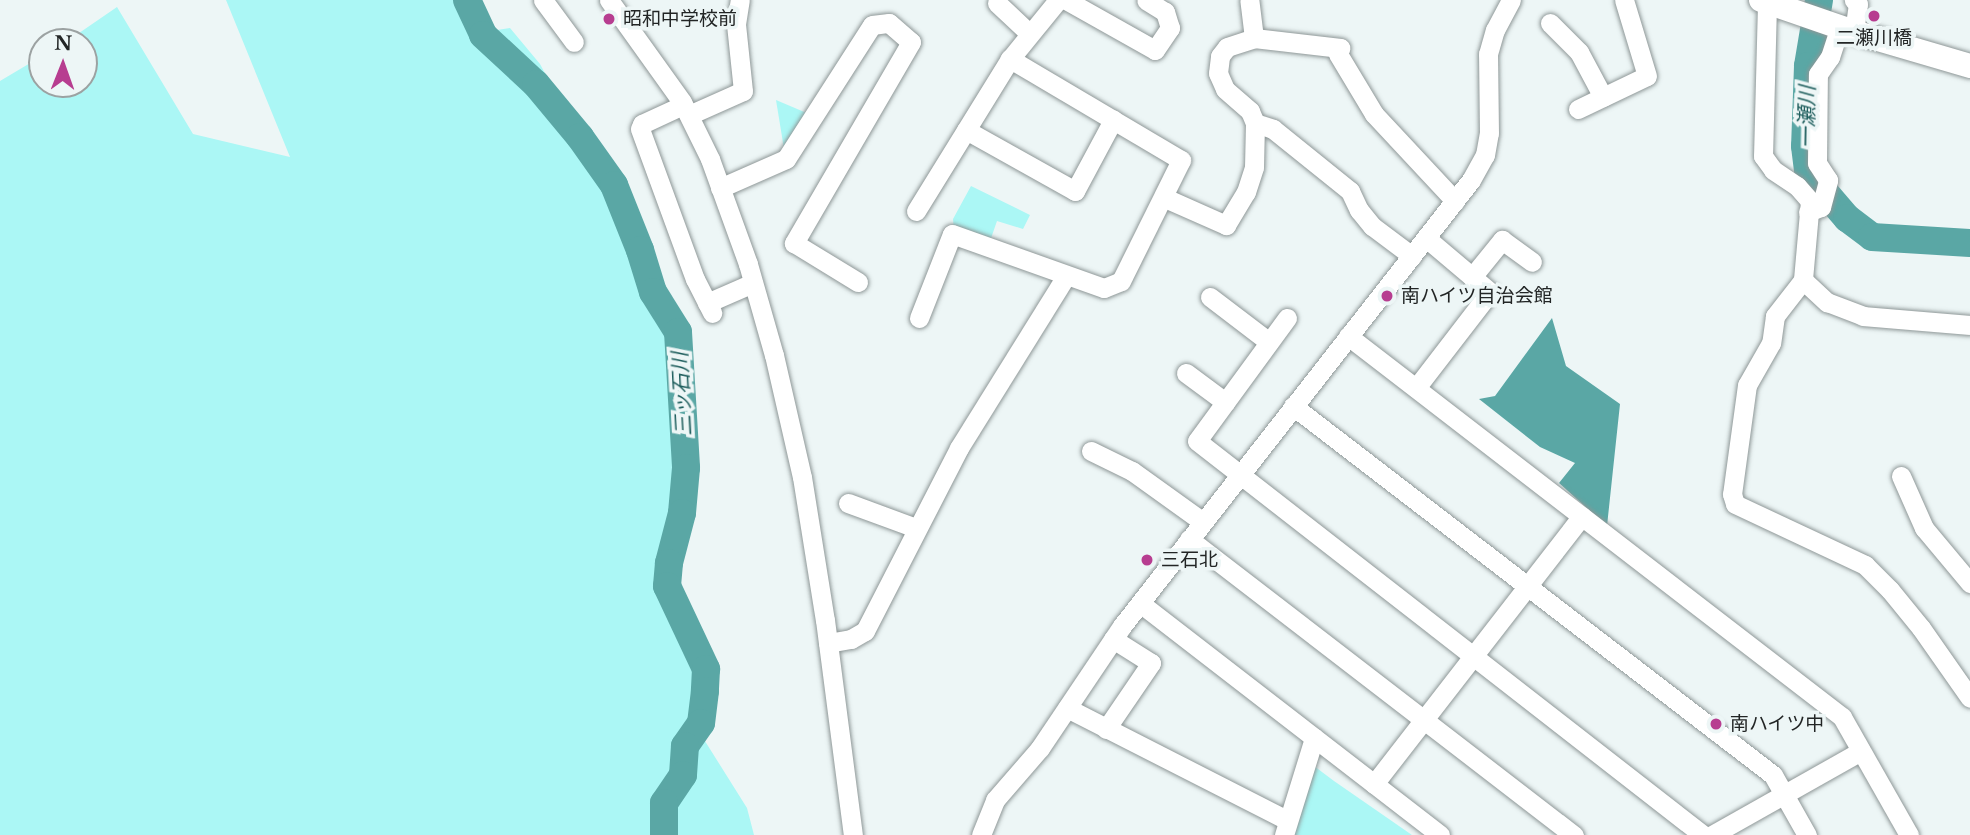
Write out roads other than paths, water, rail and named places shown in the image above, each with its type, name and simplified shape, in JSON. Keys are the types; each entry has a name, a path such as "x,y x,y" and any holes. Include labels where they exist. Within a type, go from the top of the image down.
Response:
{"main road":[{"path":"1764,2 1970,66"}],"street":[{"path":"543,0 574,42"},
{"path":"609,0 686,110 720,188 753,283 774,355 802,477 828,643 853,835"},
{"path":"740,0 736,24 743,91 642,124 640,129 695,279 710,308 753,283"},
{"path":"916,211 1010,59 1029,33 1047,17 1058,0"},
{"path":"1066,0 1155,50 1170,28 1165,12 1146,0"},
{"path":"1248,0 1254,38"},
{"path":"981,835 995,800 1040,748 1118,632 1455,201 1485,155 1489,133 1488,54 1494,30 1511,0"},
{"path":"1578,109 1647,76 1624,0"},
{"path":"1808,212 1821,207 1828,180 1816,163 1818,74 1858,4 1854,0"},
{"path":"1764,2 1763,156 1773,170 1797,186 1810,201 1803,280 1774,316 1771,344 1747,385 1732,494 1735,504 1865,565 1891,590 1970,698"},
{"path":"998,3 1029,33"},
{"path":"720,188 786,159 872,25 889,23 911,42 794,243 858,282"},
{"path":"1550,23 1579,52 1603,97"},
{"path":"1165,198 1226,225 1247,192 1254,167 1255,123 1250,111 1225,89 1218,73 1220,57 1227,47 1254,38 1340,48 1338,54 1374,114 1455,201"},
{"path":"919,318 952,234 1104,288 1121,281 1165,198 1181,160 1010,59"},
{"path":"966,130 1075,191 1113,120"},
{"path":"1255,123 1273,129 1350,191 1359,210 1372,226 1412,256"},
{"path":"1416,388 1490,292 1426,238"},
{"path":"1472,277 1502,240 1532,261"},
{"path":"828,643 852,639 865,631 959,448 1066,276"},
{"path":"1803,280 1827,302 1863,316 1970,325"},
{"path":"1210,297 1269,342"},
{"path":"1287,318 1197,440 1703,835"},
{"path":"1348,336 1842,717 1909,835"},
{"path":"1186,373 1225,402"},
{"path":"1293,406 1773,775 1807,835"},
{"path":"1091,452 1132,471 1203,522"},
{"path":"1900,476 1924,528 1970,583"},
{"path":"848,503 916,528"},
{"path":"1374,784 1582,516"},
{"path":"1189,540 1574,835"},
{"path":"1140,603 1440,835"},
{"path":"1106,729 1151,663 1118,632"},
{"path":"1067,708 1286,827 1314,738"},
{"path":"1712,835 1861,751"}],"waterway":[{"name":"三ッ石川","path":"467,0 483,35 536,84 580,137 614,185 640,250 653,292 678,332 686,468 682,513 669,563 667,586 706,669 701,723 685,746 683,775 664,803 664,835"},
{"name":"一瀬川","path":"1819,0 1808,66 1805,146 1808,169 1816,182 1847,218 1872,237 1970,243"}],"place":[{"name":"二瀬川橋","path":"1874,16"},
{"name":"昭和中学校前","path":"609,19"},
{"name":"南ハイツ自治会館","path":"1387,296"},
{"name":"三石北","path":"1147,560"},
{"name":"南ハイツ中","path":"1716,724"}]}
